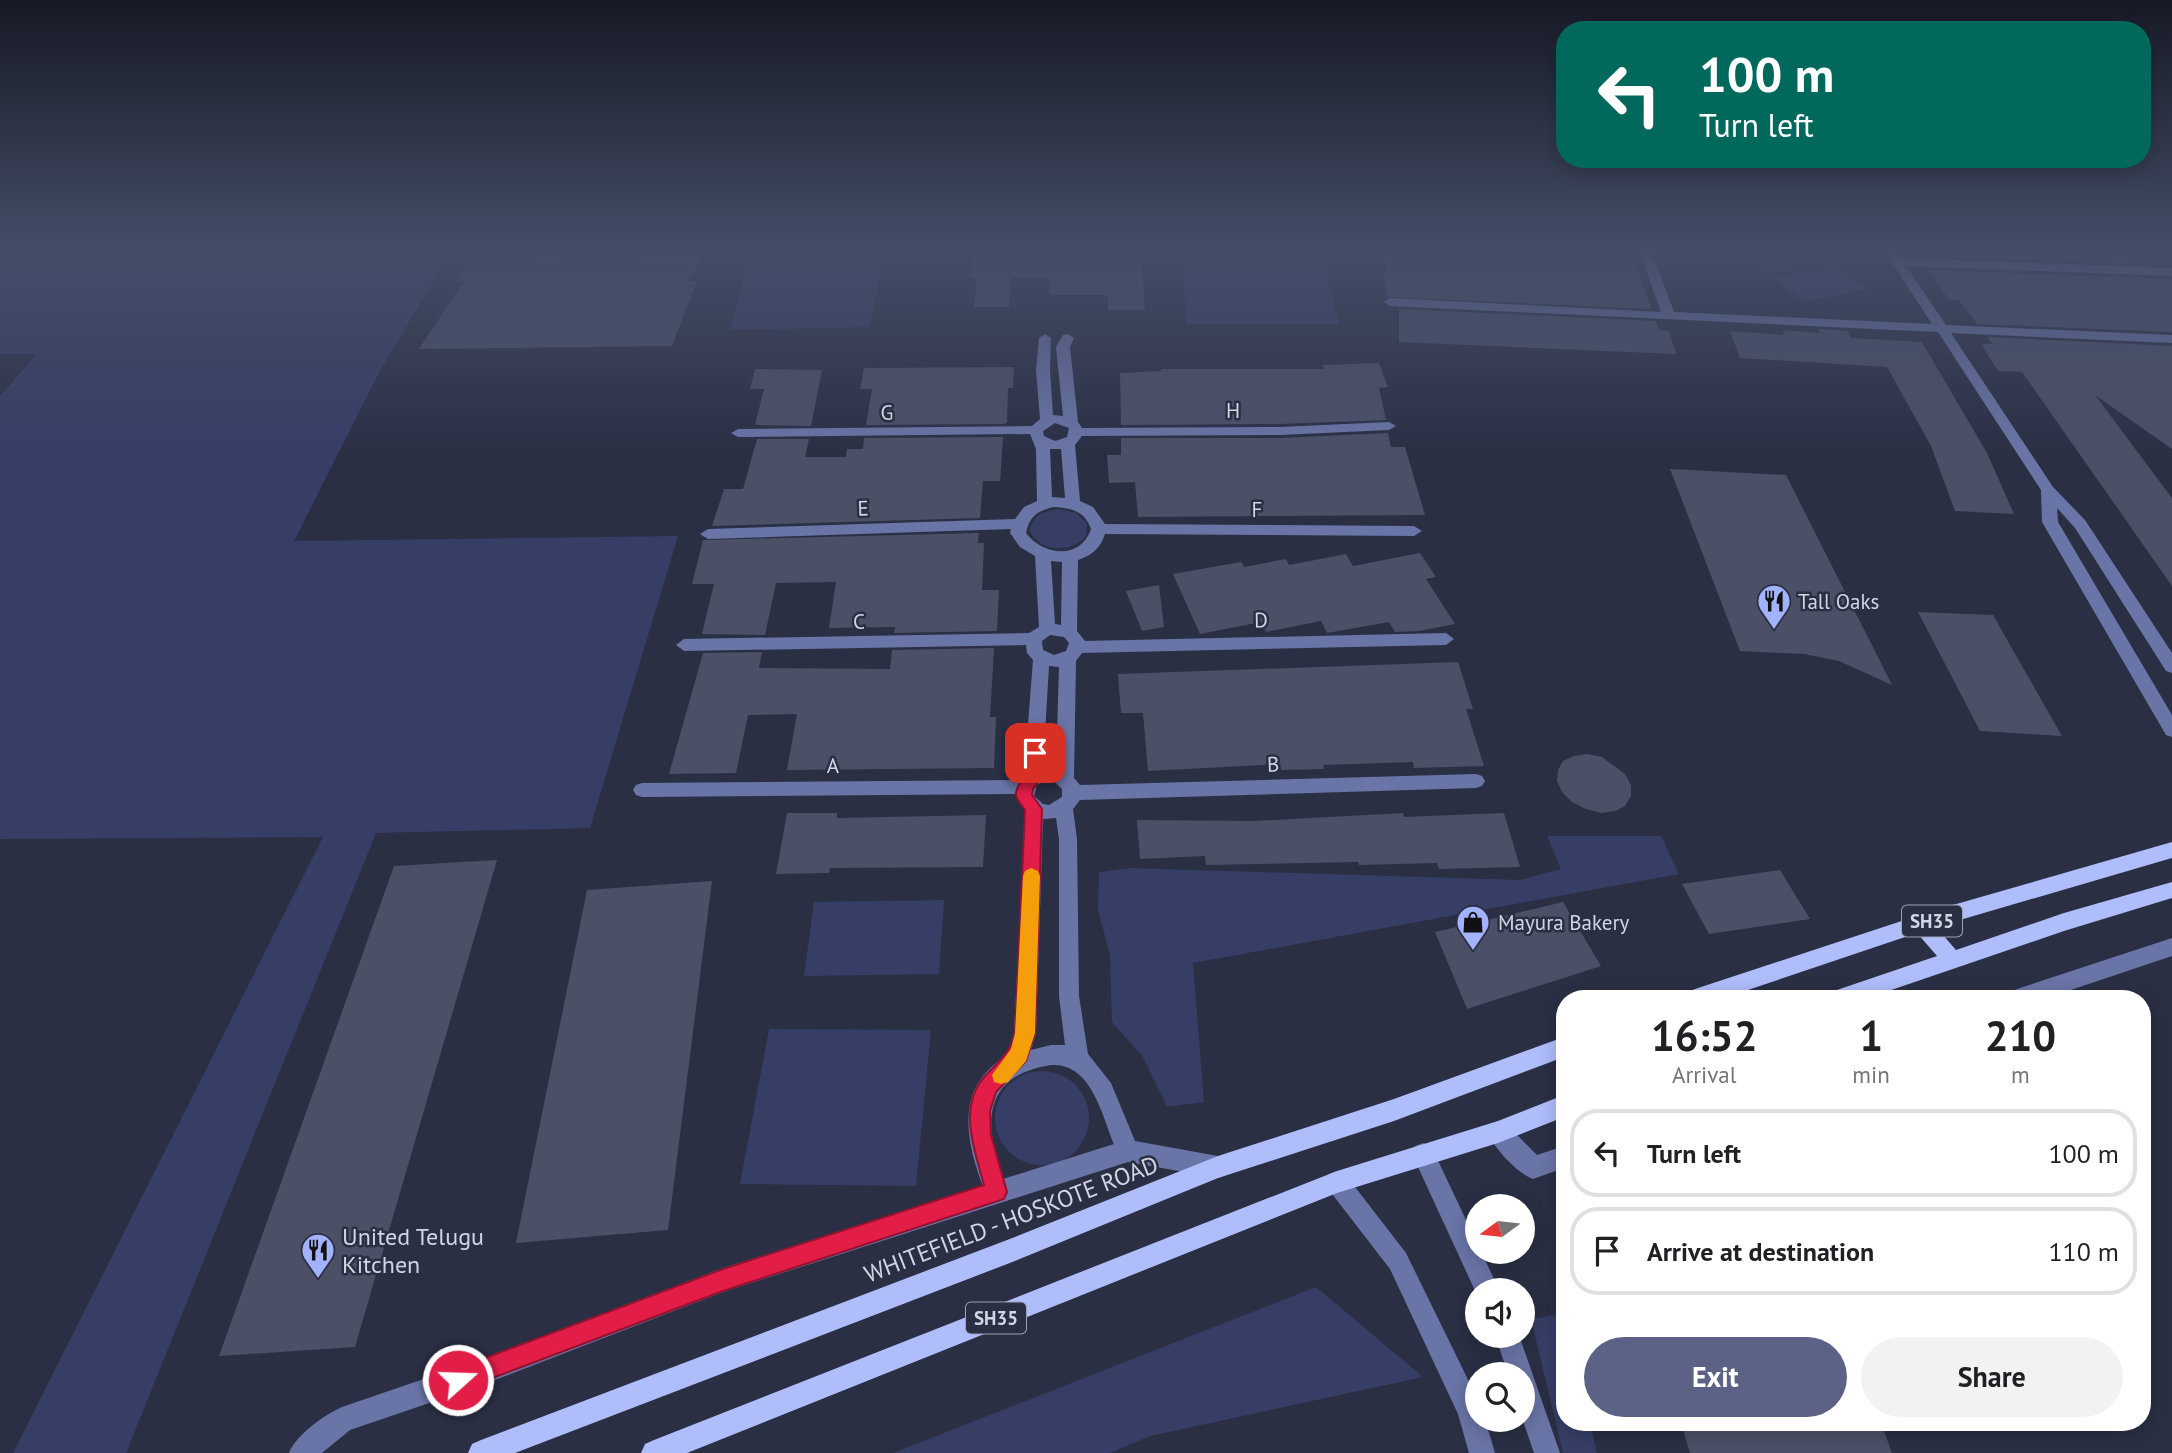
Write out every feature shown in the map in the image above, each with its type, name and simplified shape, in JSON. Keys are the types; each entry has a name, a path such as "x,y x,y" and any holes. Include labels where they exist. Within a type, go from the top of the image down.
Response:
{"main road":[{"name":"SH35","path":"1720,990 1789,965 2038,887 2172,850"},
{"name":"SH35","path":"1864,990 2064,922 2172,890"},
{"path":"1921,924 1952,959"},
{"name":"WHITEFIELD - HOSKOTE ROAD","path":"481,1453 1015,1249 1218,1167 1394,1110 1556,1050"},
{"name":"SH35","path":"654,1453 1337,1182 1498,1132 1556,1109"}],"street":[{"path":"1704,318 2172,338"},
{"path":"1936,318 2048,490 2080,524 2172,667"},
{"path":"1045,338 1043,370 1047,420 1038,435 1043,449 1045,504"},
{"path":"1068,338 1063,347 1072,433 1073,504"},
{"path":"1047,420 1060,419 1072,433"},
{"name":"H","path":"1072,433 1280,431 1389,426"},
{"name":"G","path":"738,433 1038,435 1057,445 1072,433"},
{"path":"2048,490 2050,522 2172,730"},
{"path":"1045,504 1073,504 1092,513 1099,529 1091,546 1070,556 1043,555 1022,542 1018,533 1019,524 1028,511 1045,504"},
{"name":"E","path":"708,534 1019,524"},
{"name":"F","path":"1099,529 1414,531"},
{"path":"1043,555 1040,634 1032,648 1041,658 1054,662 1071,646"},
{"path":"1070,556 1071,646 1067,793 1069,996 1078,1059"},
{"name":"C","path":"684,645 923,643 1040,634 1071,646"},
{"name":"D","path":"1071,646 1446,639"},
{"path":"1041,658 1029,782 1024,796 1034,809 1046,813 1067,793"},
{"path":"1029,782 1053,774 1067,793"},
{"name":"B","path":"1067,793 1476,781"},
{"name":"A","path":"642,790 1029,782"},
{"path":"997,1192 980,1135 980,1111 989,1086 1019,1054 1025,1033 1034,809"},
{"path":"2044,990 2172,947"},
{"path":"1007,1069 1038,1057 1061,1054 1078,1059 1096,1079 1128,1151"},
{"path":"1498,1132 1533,1168 1556,1160"},
{"path":"302,1453 342,1420 482,1372 723,1280 1128,1151 1218,1167"},
{"path":"1423,1154 1481,1278"},
{"path":"1337,1182 1398,1261 1470,1411 1482,1453"},
{"path":"1535,1416 1547,1453"}],"shaded area":[{"path":"0,318 412,318 378,374 294,541 678,536 590,828 376,833 126,1453 13,1453 323,837 0,839 0,396 37,354 0,354"},
{"path":"733,318 871,318 869,327 730,330"},
{"path":"1186,318 1337,318 1339,324 1186,324"},
{"path":"1059,509 1076,513 1087,523 1086,536 1080,542 1065,548 1048,547 1035,538 1030,531 1031,526 1040,515"},
{"path":"1547,836 1661,836 1679,874 1193,963 1204,1102 1167,1107 1143,1057 1112,1022 1110,955 1098,910 1099,872 1130,868 1519,880 1561,869"},
{"path":"944,900 939,974 804,976 814,902"},
{"path":"769,1029 931,1030 916,1186 740,1184"},
{"path":"1042,1071 1060,1074 1075,1085 1086,1100 1089,1118 1086,1136 1075,1151 1060,1162 1042,1165 1024,1162 1009,1151 998,1136 995,1118 998,1100 1009,1085 1024,1074"},
{"path":"1316,1287 1423,1377 1150,1436 1110,1453 893,1453"},
{"path":"1556,1315 1556,1424 1535,1336 1535,1318"},
{"path":"1558,1431 1592,1431 1597,1453 1563,1453"}],"building":[{"path":"440,318 683,318 672,346 419,349"},
{"path":"1399,318 1588,318 1656,321 1659,330 1669,331 1676,354 1399,342"},
{"path":"1972,318 2172,318 2172,332 1977,324"},
{"path":"1818,329 1848,331 1851,338 1922,342 1987,453 2014,514 1955,511 1931,446 1887,367 1740,358 1730,331 1784,335 1783,330 1820,333"},
{"path":"1987,337 2172,346 2172,449 2095,395 2172,498 2172,586 2022,372 1998,371 1981,344 1993,344"},
{"path":"1379,363 1388,387 1379,388 1386,420 1121,425 1120,373 1161,369 1324,369 1323,365"},
{"path":"1014,367 1013,388 1008,388 1007,422 1004,424 866,425 872,389 860,389 864,368"},
{"path":"755,369 822,370 811,426 755,425 764,389 750,389"},
{"path":"1388,433 1391,447 1405,447 1425,515 1138,517 1135,482 1109,483 1107,455 1121,455 1121,438 1280,438"},
{"path":"1003,437 1000,481 983,481 980,518 712,526 724,489 743,489 757,439 809,439 805,457 846,457 847,449 863,449 864,438"},
{"path":"1670,469 1786,475 1892,685 1839,661 1804,654 1740,651"},
{"path":"979,533 978,543 984,543 982,590 999,590 997,631 894,633 895,627 829,628 836,582 776,583 765,635 702,634 714,584 692,584 703,540"},
{"path":"1420,553 1436,577 1426,579 1455,624 1419,631 1395,632 1389,622 1327,633 1321,621 1266,632 1261,622 1200,634 1173,574 1241,562 1244,567 1286,559 1289,565 1346,554 1353,566"},
{"path":"1159,585 1164,627 1142,631 1126,591"},
{"path":"1918,612 1993,615 2062,736 1980,731"},
{"path":"994,648 990,717 996,717 994,768 787,770 797,714 748,715 736,773 669,774 703,653 762,652 759,668 890,669 892,650"},
{"path":"1458,662 1473,709 1466,709 1484,766 1414,768 1413,762 1323,765 1324,769 1281,770 1280,764 1148,771 1143,713 1121,713 1118,674"},
{"path":"1587,754 1602,757 1625,774 1631,785 1631,796 1625,806 1601,813 1572,802 1562,792 1557,781 1558,770 1563,761"},
{"path":"787,813 837,813 837,818 986,815 983,867 830,868 829,873 776,874"},
{"path":"1403,813 1404,817 1504,813 1520,867 1439,869 1437,863 1359,865 1358,862 1206,865 1205,856 1140,859 1137,820 1255,821"},
{"path":"497,860 355,1347 219,1356 394,866"},
{"path":"1780,870 1810,919 1709,934 1682,884"},
{"path":"712,881 668,1230 516,1243 587,890"},
{"path":"1563,902 1601,966 1467,1009 1435,932"},
{"path":"1683,1431 1884,1431 1892,1453 1690,1453"}],"slow traffic":[{"path":"1001,1075 1019,1054 1025,1033 1031,876"}],"place":[{"name":"Tall Oaks","path":"1774,631"},
{"name":"Mayura Bakery","path":"1473,952"},
{"name":"United Telugu Kitchen","path":"318,1280"}],"route":[{"path":"458,1380 723,1280 997,1192 980,1135 980,1111 989,1086 1019,1054 1025,1033 1034,809 1024,796 1025,787 1033,777 1035,753"}]}
